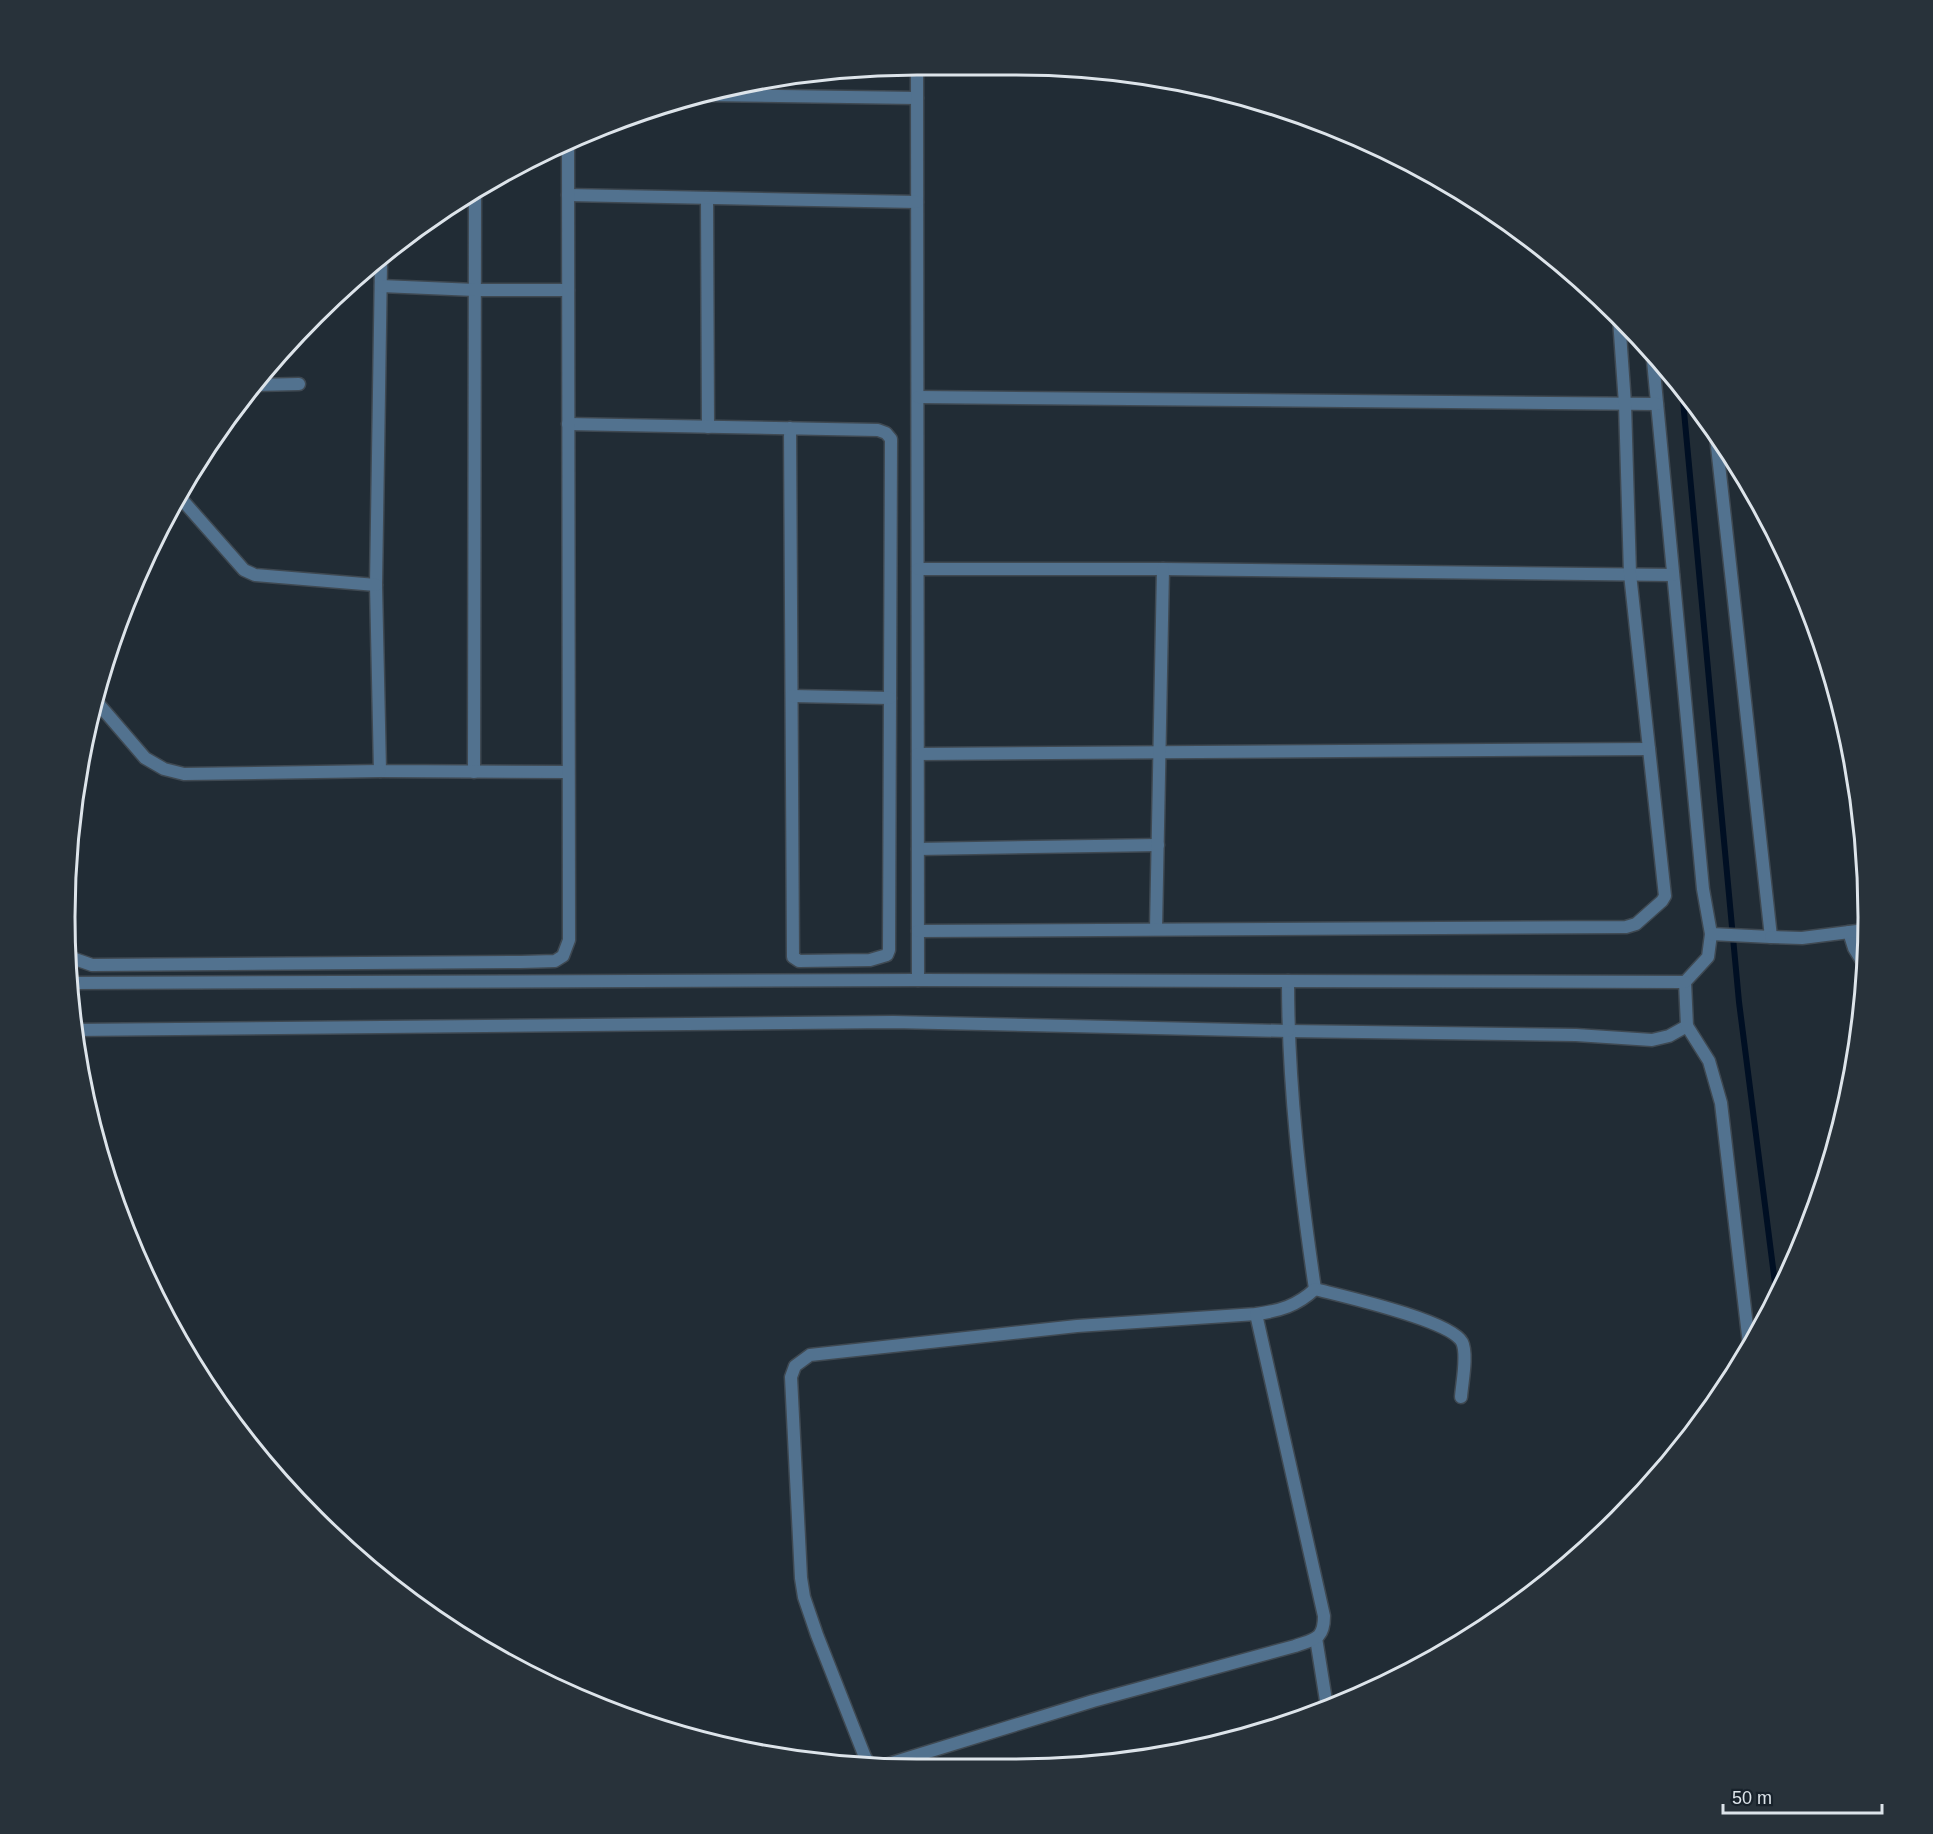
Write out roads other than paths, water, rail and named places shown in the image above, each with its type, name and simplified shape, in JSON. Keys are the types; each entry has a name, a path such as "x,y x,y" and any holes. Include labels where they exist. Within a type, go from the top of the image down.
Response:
{"street":[{"path":"917,75 918,980"},
{"path":"735,95 917,98"},
{"path":"77,960 92,965 521,962 555,961 563,956 569,940 568,151"},
{"path":"568,195 917,202"},
{"path":"707,198 708,427"},
{"path":"474,772 475,201"},
{"path":"380,771 376,585 381,268"},
{"path":"381,286 475,290 568,290"},
{"path":"918,931 1626,927 1636,924 1665,896 1630,574 1625,404 1620,331"},
{"path":"1654,368 1703,889 1711,934 1708,957 1685,982 1687,1026 1709,1061 1721,1103 1747,1334"},
{"path":"265,385 299,384"},
{"path":"918,397 1657,404"},
{"path":"568,424 790,428 878,430 886,433 891,439 889,950 887,955 870,960 799,961 793,957 790,428"},
{"path":"1718,452 1771,937"},
{"path":"185,503 244,570 255,575 376,585"},
{"path":"918,569 1163,569 1673,575"},
{"path":"1156,929 1163,569"},
{"path":"792,696 890,698"},
{"path":"102,708 145,758 164,770 184,774 380,771 568,772"},
{"path":"918,754 1649,749"},
{"path":"918,849 1158,845"},
{"path":"1711,934 1803,938 1857,931"},
{"path":"1849,932 1857,953"},
{"path":"520,982 521,962"},
{"path":"78,983 918,980 1685,982"},
{"path":"1288,981 1288,1031 1298,1162 1315,1289"},
{"path":"82,1030 893,1022 1576,1035 1652,1040 1669,1036 1687,1026"},
{"path":"866,1757 804,1597 797,1536 791,1377 795,1366 810,1355 885,1346 1077,1326 1256,1314 1281,1310 1296,1304 1315,1289"},
{"path":"1315,1289 1418,1318 1458,1336 1464,1349 1461,1397"},
{"path":"906,1759 1081,1704 1316,1638 1322,1633 1324,1616 1256,1314"},
{"path":"1316,1638 1326,1700"}],"waterway":[{"path":"1683,403 1739,1002 1775,1281"}]}
